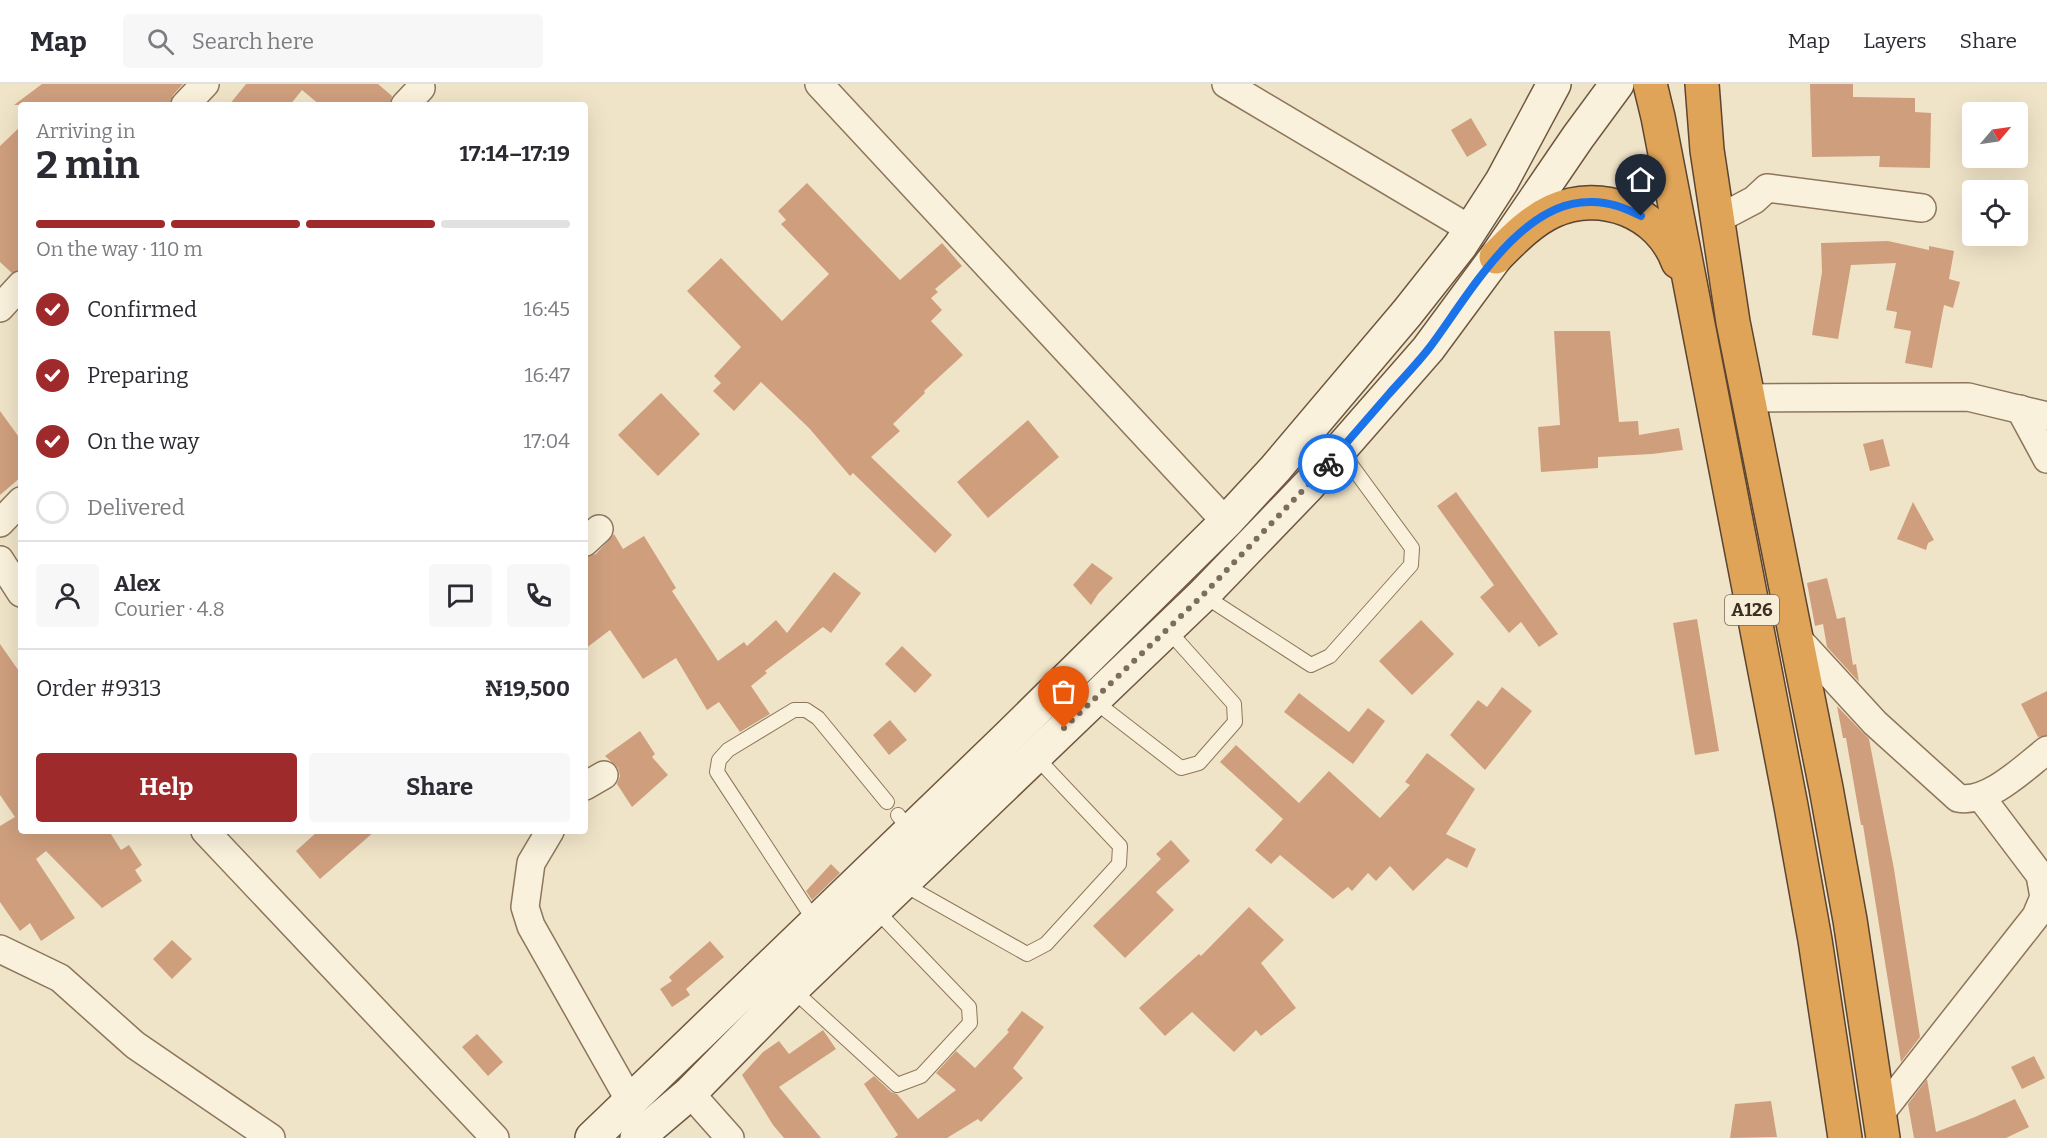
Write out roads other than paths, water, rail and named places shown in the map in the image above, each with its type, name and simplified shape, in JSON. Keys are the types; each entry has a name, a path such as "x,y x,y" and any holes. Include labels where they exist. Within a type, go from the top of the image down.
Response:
{"highway":[{"name":"A126","path":"1650,84 1793,817 1815,940 1845,1138"},
{"name":"A126","path":"1702,84 1716,220 1748,398 1850,920 1882,1126"},
{"path":"1496,257 1525,229 1552,211 1570,204 1588,201 1624,208 1656,227 1667,240 1676,257 1695,316"}],"main road":[{"path":"592,1138 816,923 904,824 1226,522 1275,469 1407,314 1470,229 1502,181 1554,84"},
{"path":"637,1138 690,1093 792,990 1203,595 1340,450 1428,349 1496,257 1617,84"}],"street":[{"path":"819,84 1226,522"},
{"path":"1226,84 1470,229"},
{"path":"1716,220 1754,200 1767,188 1922,208"},
{"path":"0,308 18,288"},
{"path":"1748,398 1968,397 2047,416"},
{"path":"2020,409 2047,459"},
{"path":"0,523 18,504"},
{"path":"0,560 18,588"},
{"path":"1796,637 1875,723 1958,798 1969,800 1981,797 2011,779 2047,750"},
{"path":"1882,1126 2036,916 2044,897 2040,875 1981,797"},
{"path":"208,834 495,1138"},
{"path":"548,834 531,862 525,907 531,927 630,1101"},
{"path":"0,949 60,978 135,1045 271,1138"},
{"path":"0,963 60,978"},
{"path":"690,1093 730,1138"}],"lane":[{"path":"1203,595 1311,665 1330,656 1412,565 1412,548 1340,450"},
{"path":"1094,700 1181,768 1199,763 1235,722 1234,704 1167,629"},
{"path":"816,923 717,772 719,760 728,750 794,710 806,710 818,718 887,802"},
{"path":"903,884 1027,954 1046,944 1119,864 1119,846 1035,756"},
{"path":"792,990 897,1085 921,1076 970,1023 969,1007 876,910"}]}
